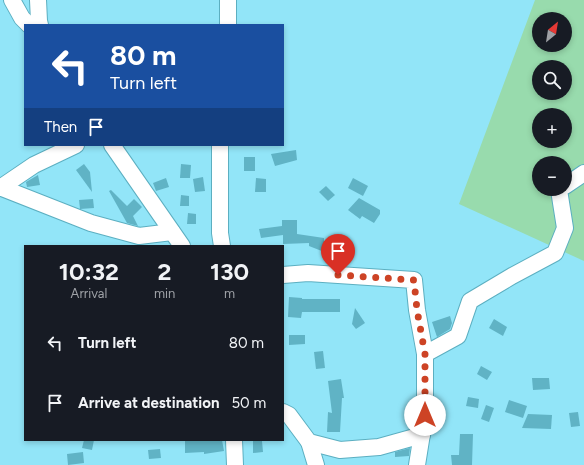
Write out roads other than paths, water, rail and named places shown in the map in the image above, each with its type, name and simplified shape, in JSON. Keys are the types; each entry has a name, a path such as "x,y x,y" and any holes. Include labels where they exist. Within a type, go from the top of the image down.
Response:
{"street":[{"path":"12,0 22,18 28,24"},
{"path":"38,0 40,24"},
{"path":"228,0 228,24"},
{"path":"1,188 34,165 74,146"},
{"path":"113,146 181,245"},
{"path":"220,146 220,232 222,245"},
{"path":"572,181 584,173"},
{"path":"1,188 91,223 139,236 172,232"},
{"path":"425,354 458,336 470,301 555,253 565,228 560,196"},
{"path":"284,275 308,273 414,280 417,310 425,354 425,415 417,465"},
{"path":"284,412 289,415 309,442 316,465"},
{"path":"309,442 340,450 379,447 422,436"},
{"path":"234,441 235,465"}]}
